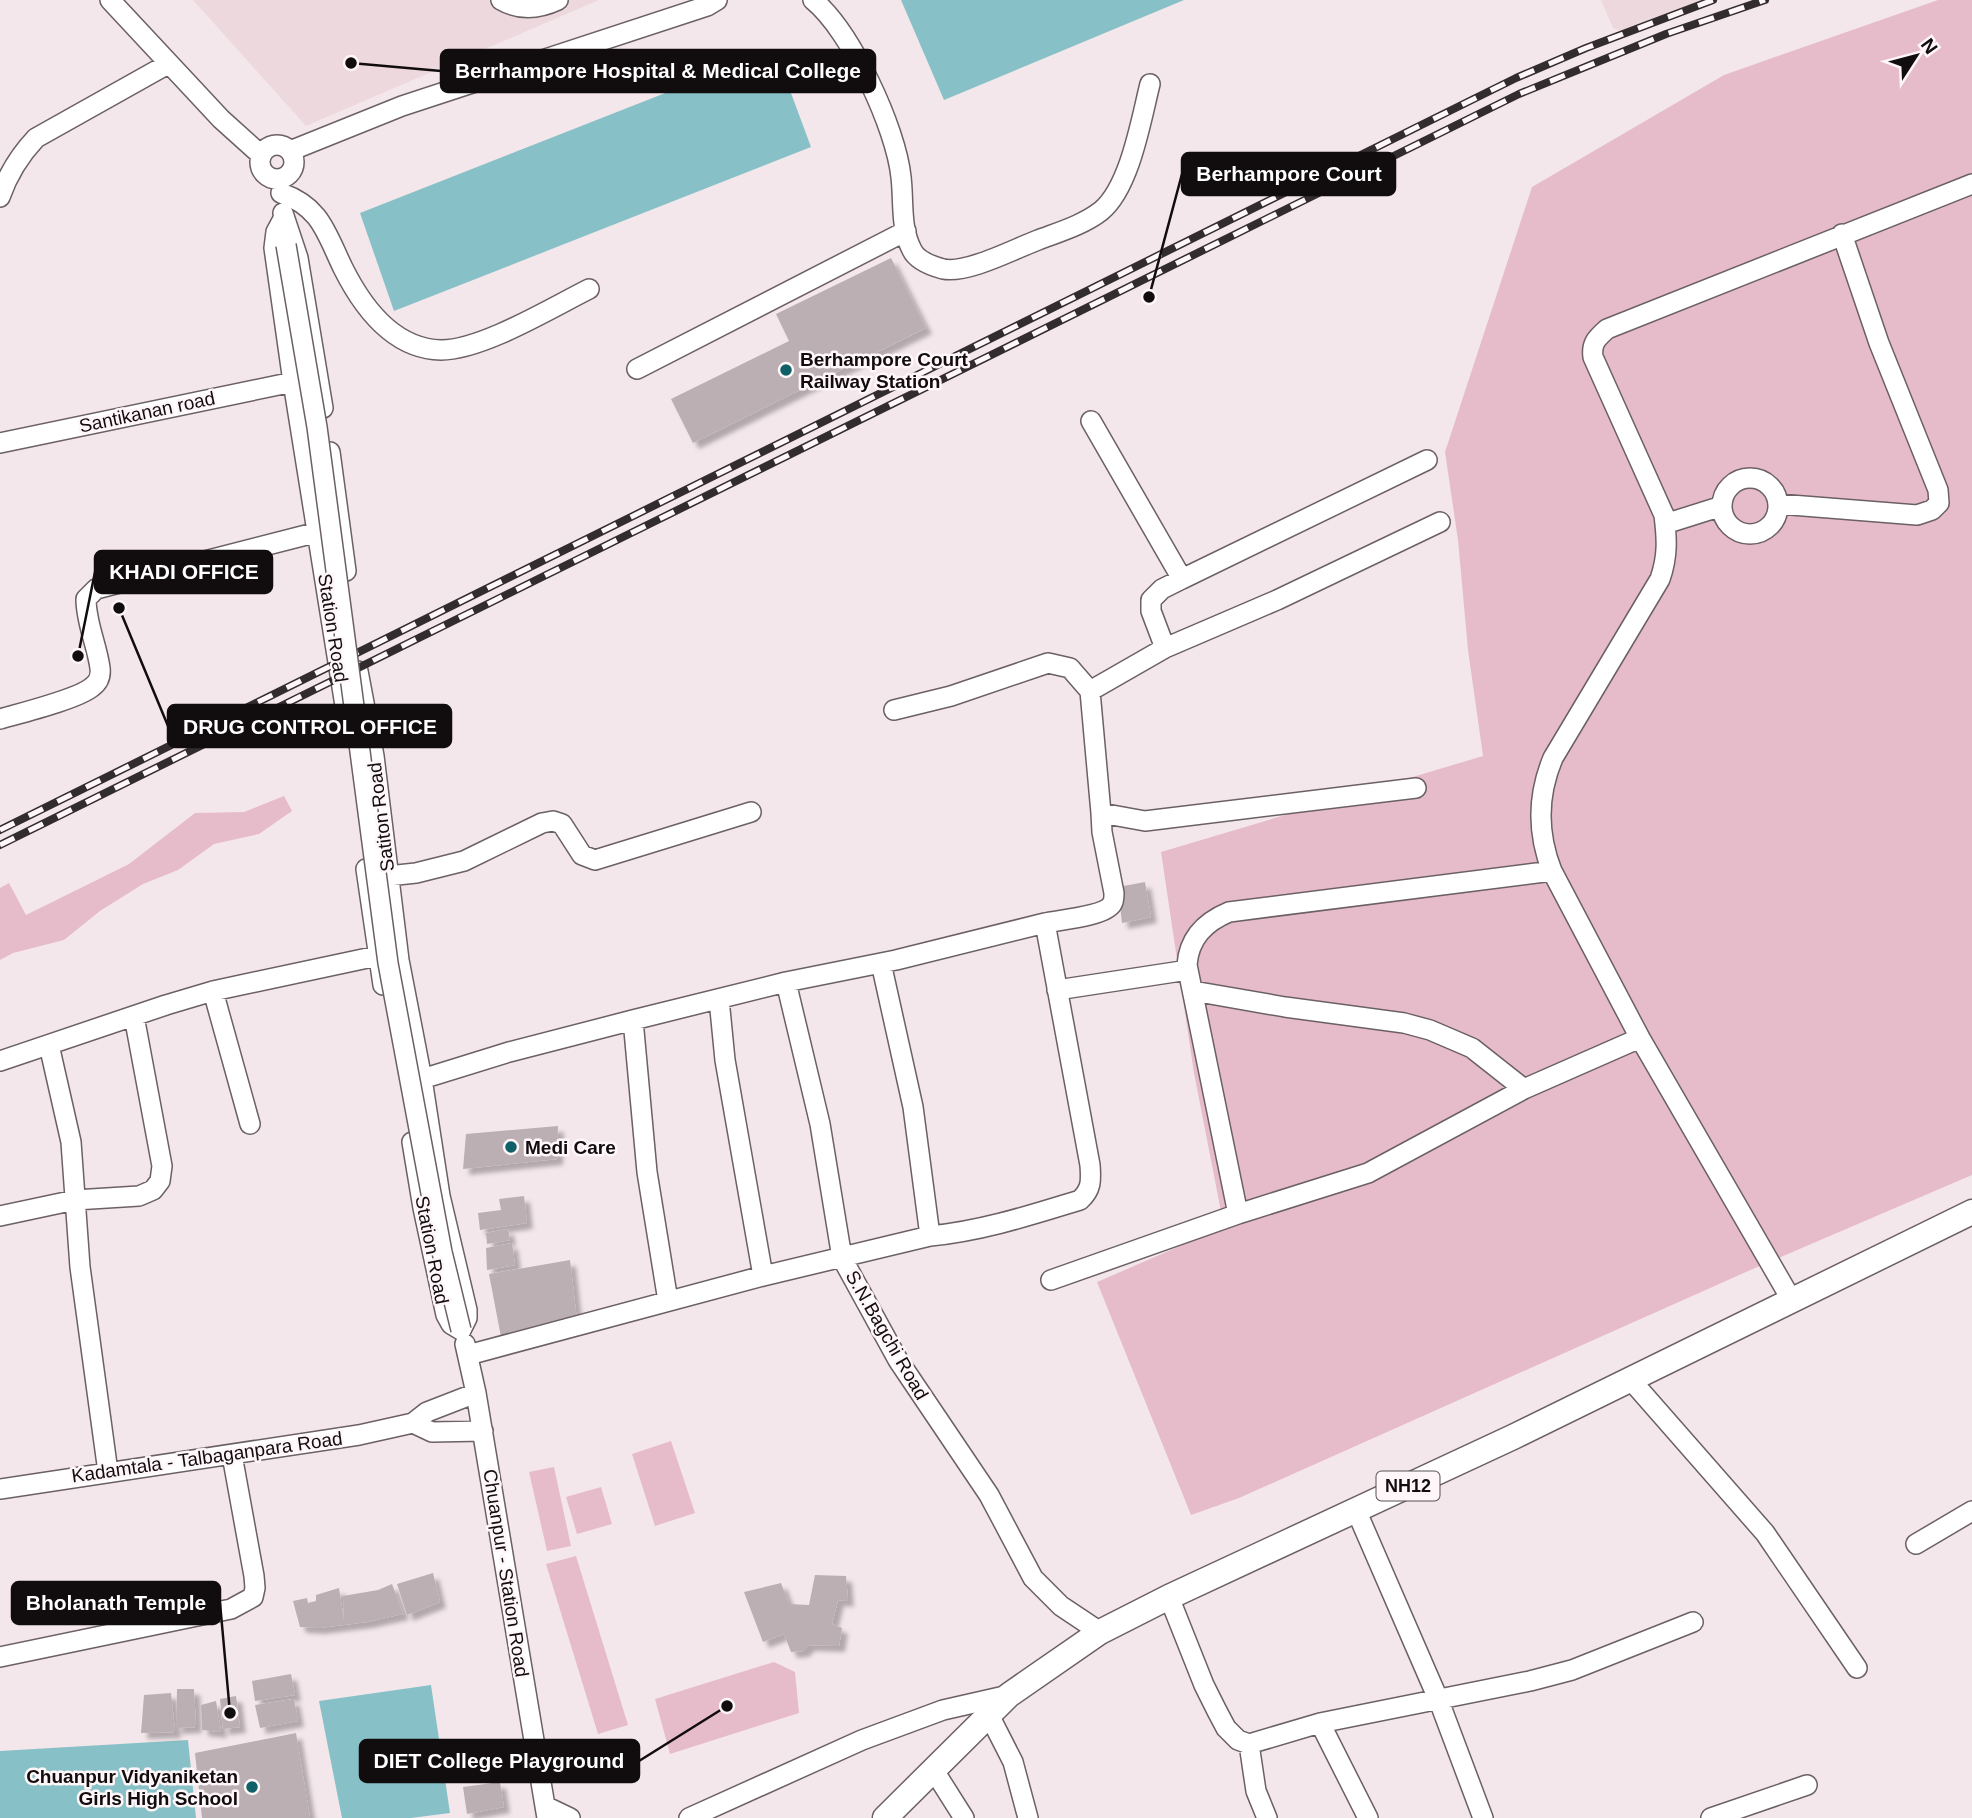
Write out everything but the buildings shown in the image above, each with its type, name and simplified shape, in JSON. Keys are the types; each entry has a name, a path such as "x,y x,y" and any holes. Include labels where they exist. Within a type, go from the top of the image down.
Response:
{"main road":[{"name":"NH12","path":"885,1818 988,1713 1009,1695 1100,1632 1169,1597 1513,1437 1972,1212"}],"street":[{"path":"110,0 221,119 261,155"},
{"path":"501,0 523,8 544,6 558,0"},
{"path":"290,151 402,107 706,6 717,0"},
{"path":"813,0 840,28 874,93 897,153 901,177 902,218 916,257 943,269 963,269 1075,226 1101,211 1119,187 1150,84"},
{"path":"0,197 20,156 36,138 168,64"},
{"path":"280,186 293,168 294,159 290,151 275,145 266,148 261,155 263,172 280,186 297,199 309,207 323,225 343,268 368,310 395,335 416,344 440,350 488,338 589,289"},
{"path":"1791,1299 1640,1038 1552,871 1544,849 1540,804 1544,778 1553,758 1660,579 1667,552 1664,515 1593,357 1592,348 1595,339 1607,329 1972,184"},
{"name":"Station Road","path":"280,186 317,427 388,963 442,1252 461,1330"},
{"name":"Station Road","path":"283,216 276,232 274,248 337,663 355,758 377,957 405,1096 423,1208 446,1315 451,1324 461,1330"},
{"path":"637,369 906,231"},
{"path":"1778,504 1917,515 1932,510 1940,503 1938,490 1879,343 1842,234"},
{"name":"Satiton Road","path":"292,251 327,431 357,666 374,757 399,960 422,1079 440,1196 467,1310 467,1318 461,1330"},
{"name":"Santikanan road","path":"0,443 293,382"},
{"path":"1091,421 1182,579"},
{"path":"1165,648 1151,611 1151,600 1162,589 1427,460"},
{"path":"1749,477 1766,482 1772,488 1778,504 1778,512 1771,525 1751,534 1730,526 1722,506 1727,489 1740,479 1749,477"},
{"path":"1665,524 1722,506"},
{"path":"1090,691 1165,648 1277,600 1440,522"},
{"path":"0,719 74,696 91,689 99,681 98,659 86,609 86,599 96,589 318,532"},
{"path":"422,1079 469,1063 633,1020 786,982 1097,913 1109,908 1114,902 1114,893 1102,832 1090,691 1070,668 1048,663 951,696 894,710"},
{"path":"1101,813 1145,821 1416,788"},
{"path":"388,876 416,873 464,861 542,823 553,821 562,824 582,855 595,860 751,812"},
{"path":"1238,1214 1188,970 1188,951 1194,939 1215,918 1230,912 1552,871"},
{"path":"468,1354 763,1276 930,1236 1013,1221 1080,1200 1091,1185 1090,1165 1045,923"},
{"path":"0,1061 213,991 377,957"},
{"path":"881,963 913,1107 930,1236"},
{"path":"1058,990 1188,970"},
{"name":"S.N.Bagchi Road","path":"786,982 820,1124 842,1258 898,1360 989,1495 1033,1578 1062,1606 1100,1632"},
{"path":"213,991 250,1124"},
{"path":"1193,991 1404,1023 1430,1030 1472,1048 1524,1089"},
{"path":"719,999 729,1084 763,1276"},
{"path":"0,1216 75,1200 139,1196 153,1190 160,1181 162,1166 134,1016"},
{"path":"633,1020 647,1172 668,1301"},
{"path":"1051,1280 1238,1214 1368,1173 1524,1089 1640,1038"},
{"path":"49,1045 71,1142 80,1266 108,1472"},
{"name":"Chuanpur - Station Road","path":"461,1330 476,1393 546,1812"},
{"path":"1630,1379 1765,1533 1857,1668"},
{"name":"Kadamtala - Talbaganpara Road","path":"0,1489 307,1444 413,1423 427,1412 476,1393"},
{"name":"Kadamtala - Talbaganpara Road","path":"413,1423 432,1432 482,1432"},
{"path":"0,1657 231,1609 253,1597 256,1588 232,1455"},
{"path":"1356,1510 1439,1701 1483,1818"},
{"path":"1916,1544 1972,1511"},
{"path":"1169,1597 1204,1685 1226,1728 1238,1740 1249,1744 1320,1723 1439,1701 1572,1670 1693,1622"},
{"path":"689,1818 862,1740 943,1710 1009,1695"},
{"path":"988,1713 1013,1762 1028,1818"},
{"path":"1320,1723 1368,1818"},
{"path":"1249,1744 1256,1791 1267,1818"},
{"path":"933,1769 964,1818"},
{"path":"1711,1818 1807,1785"},
{"path":"546,1812 570,1818"}],"shaded area":[{"path":"193,0 599,0 306,126"},
{"path":"1601,0 1709,0 1628,33 1613,28"},
{"path":"1938,0 1972,0 1972,1175 1755,1268 1239,1498 1191,1515 1097,1282 1224,1227 1194,1073 1161,852 1483,756 1445,452 1532,187 1724,75"},
{"path":"284,796 292,811 259,834 214,844 178,870 143,884 100,911 64,940 13,953 0,960 0,888 9,883 26,915 129,864 195,813 244,812"},
{"path":"671,1441 695,1513 655,1526 632,1454"},
{"path":"554,1467 571,1546 547,1551 529,1472"},
{"path":"601,1487 612,1524 577,1534 566,1497"},
{"path":"576,1556 628,1725 598,1734 546,1564"},
{"path":"774,1662 795,1672 799,1713 670,1754 655,1699"}],"water":[{"path":"901,0 1184,0 944,100"},
{"path":"775,50 811,147 394,311 360,213"},
{"path":"431,1685 450,1813 411,1818 342,1818 319,1701"},
{"path":"188,1740 196,1818 0,1818 0,1751"}],"railway":[{"path":"0,830 1516,78 1586,48 1713,0"},
{"path":"0,845 1519,94 1666,34 1765,0"}],"place":[{"name":"Berrhampore Hospital & Medical College","path":"351,63"},
{"name":"Berhampore Court","path":"1149,297"},
{"name":"Berhampore Court Railway Station","path":"786,370"},
{"name":"DRUG CONTROL OFFICE","path":"119,608"},
{"name":"KHADI OFFICE","path":"78,656"},
{"name":"Medi Care","path":"511,1147"},
{"name":"DIET College Playground","path":"727,1706"},
{"name":"Bholanath Temple","path":"230,1713"},
{"name":"Chuanpur Vidyaniketan Girls High School","path":"252,1787"}]}
